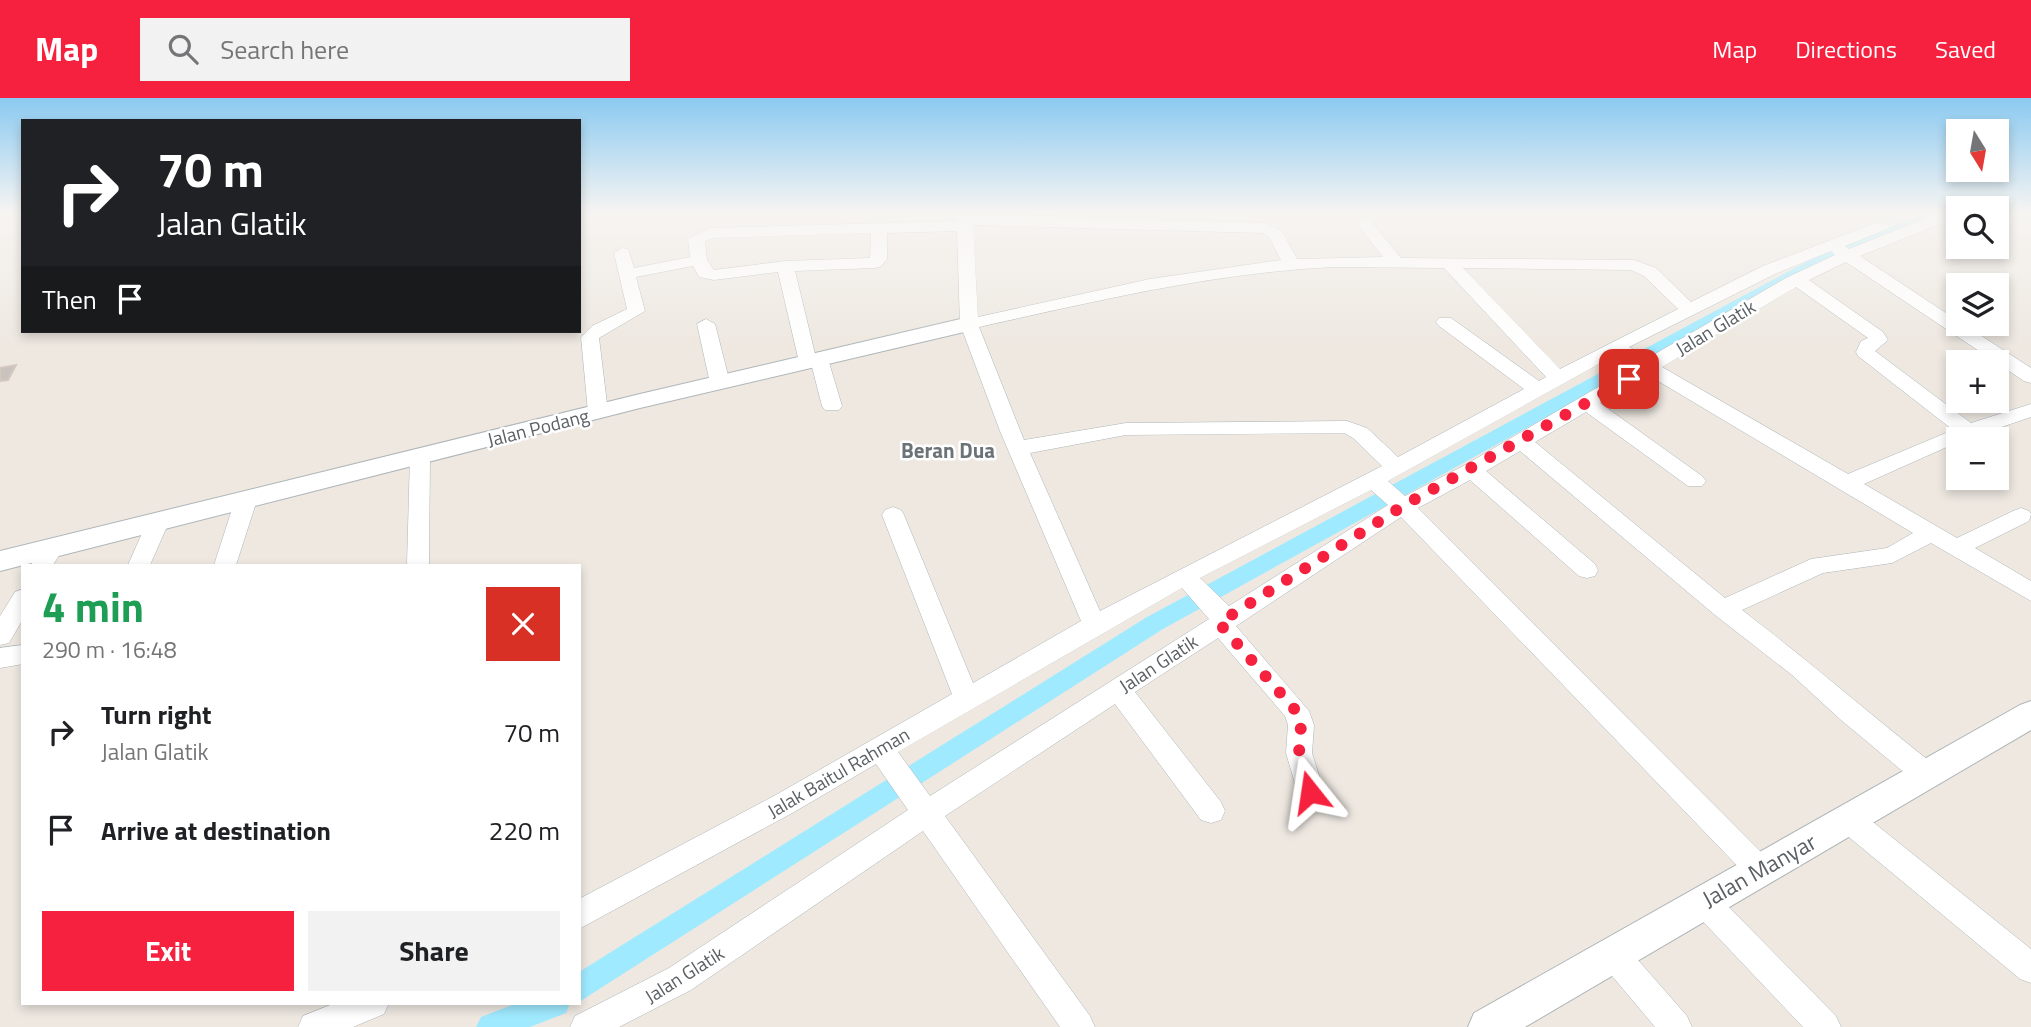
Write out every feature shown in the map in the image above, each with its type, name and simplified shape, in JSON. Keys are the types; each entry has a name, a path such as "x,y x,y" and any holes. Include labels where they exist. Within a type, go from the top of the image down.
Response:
{"street":[{"path":"598,412 590,337 598,330 636,311 623,256"},
{"path":"698,256 705,273 714,275 785,266 874,263 879,256"},
{"path":"966,256 969,324 1094,625"},
{"path":"1287,256 1291,263"},
{"path":"1391,256 1396,262"},
{"path":"1310,792 1299,753 1301,725 1296,711 1208,603 1388,493 1396,467 1558,378 1634,358 1712,311 1827,256"},
{"name":"Jalan Glatik","path":"586,1027 680,979 904,780 1118,689 1208,603 1388,493 1472,470 1587,403 1634,358 1712,311 1827,256"},
{"path":"1850,256 1991,350"},
{"path":"627,274 699,260"},
{"path":"969,324 1158,285 1291,263 1634,265 1712,311"},
{"path":"1448,263 1558,378"},
{"path":"785,266 813,361 832,406"},
{"path":"1785,277 1877,336 1879,340 1865,348 1865,352 1964,427"},
{"path":"1445,322 1537,389"},
{"path":"706,324 720,383"},
{"name":"Jalan Podang","path":"0,561 47,557 158,522 598,412 969,324"},
{"path":"2009,359 2031,357"},
{"path":"1634,358 2031,592"},
{"path":"2009,362 2031,377"},
{"path":"1587,403 1695,481"},
{"path":"1977,427 2031,410"},
{"path":"1018,447 1126,429 1346,427 1360,433 1396,467"},
{"path":"1847,483 1946,440"},
{"path":"1521,441 1723,609 1801,668 1850,713 1928,776"},
{"path":"418,564 420,456"},
{"path":"1472,470 1587,570"},
{"path":"1388,493 1760,870"},
{"path":"225,564 246,500"},
{"path":"893,514 966,697"},
{"path":"1956,548 2021,516"},
{"path":"139,564 158,522"},
{"path":"1723,609 1819,565 1892,555 1931,533"},
{"path":"0,636 21,601"},
{"name":"Jalak Baitul Rahman","path":"581,914 703,850 904,780 966,697 1094,625 1208,603"},
{"path":"0,658 21,654"},
{"path":"1118,689 1211,811"},
{"name":"Jalan Manyar","path":"1498,1025 1703,901 1928,776 2031,714"},
{"path":"904,780 1079,1027"},
{"path":"1848,819 2031,968"},
{"path":"1703,901 1825,1027"},
{"path":"1613,954 1676,1027"},
{"path":"314,1027 368,1005"}],"building":[{"path":"16,365 8,380 0,381 0,368"}],"waterway":[{"path":"581,987 1155,623 1829,256"},
{"path":"491,1027 551,1005"}],"district":[{"name":"Beran Dua","path":"948,450"}],"route":[{"path":"1310,792 1299,753 1301,725 1296,711 1219,623 1403,506 1472,470 1629,379"}]}
